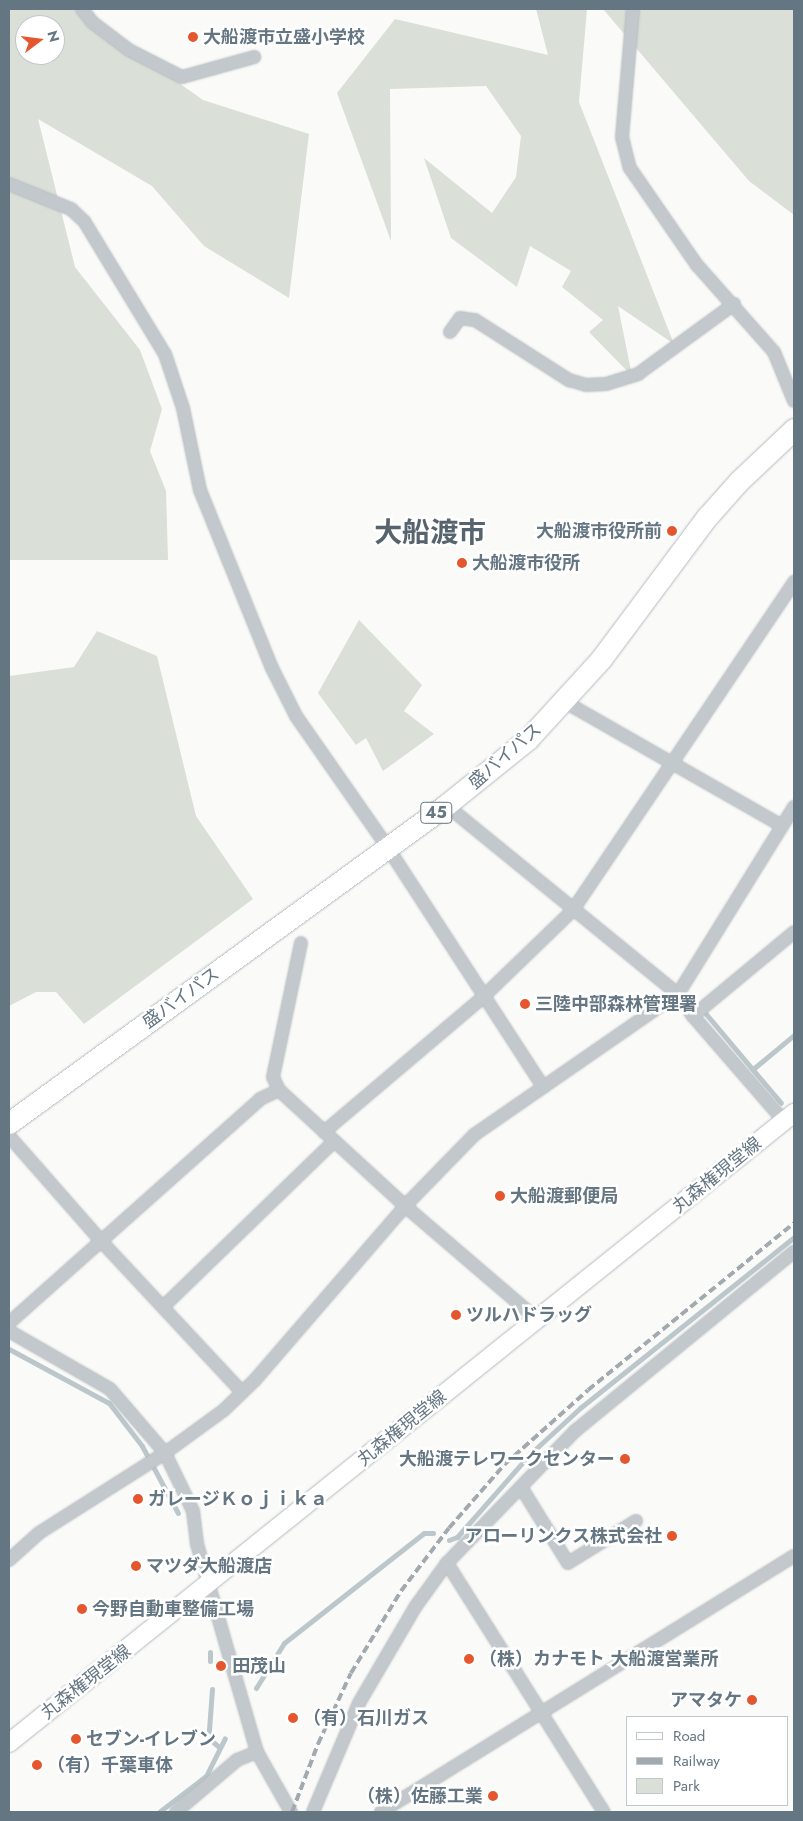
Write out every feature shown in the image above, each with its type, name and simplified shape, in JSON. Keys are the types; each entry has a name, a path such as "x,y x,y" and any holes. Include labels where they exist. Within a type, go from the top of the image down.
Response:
{"highway":[{"name":"盛バイパス","path":"9,1123 388,848 446,805 528,739 565,702 707,517 739,481 794,429"}],"main road":[{"name":"丸森権現堂線","path":"9,1743 789,1117"}],"street":[{"path":"82,9 92,22 129,50 182,77 254,57"},
{"path":"633,9 622,137 624,152 630,168 697,265 734,304 774,352 794,401"},
{"path":"9,184 71,209 84,221 165,354 183,408 200,490 271,666 296,716 388,848 543,1087"},
{"path":"450,332 460,318 475,320 569,380 586,385 606,384 638,374 734,304"},
{"path":"324,1132 483,997 573,910 674,764 794,582"},
{"path":"565,702 782,826"},
{"path":"446,805 678,994 693,1016 789,1117"},
{"path":"9,1560 39,1533 155,1458 242,1392 405,1206 474,1135 678,994 794,807"},
{"path":"693,1016 794,932"},
{"path":"300,943 273,1077 278,1090 405,1206 537,1319"},
{"path":"9,1323 260,1099 278,1090"},
{"path":"9,1136 102,1242 242,1392"},
{"path":"163,1307 334,1141"},
{"path":"313,1812 359,1703 411,1613 448,1563 596,1413 794,1252"},
{"path":"9,1331 110,1389 155,1458 193,1511 197,1544 211,1582 257,1752 290,1812"},
{"path":"521,1487 568,1563 636,1521"},
{"path":"381,1812 794,1556"},
{"path":"448,1563 604,1812"},
{"path":"176,1812 237,1760 257,1752"}],"green space":[{"path":"9,9 74,9 203,100 309,134 289,298 204,246 152,186 38,119 75,267 140,350 162,409 150,451 166,491 168,560 9,560"},
{"path":"536,9 587,9 579,102 674,344 618,306 632,376 589,332 603,320 562,287 571,271 530,246 517,287 451,238 424,158 492,213 516,177 521,136 486,86 390,89 391,241 337,93 395,19 548,55"},
{"path":"603,9 794,9 794,215 749,181"},
{"path":"359,620 422,685 404,711 434,734 383,771 366,738 356,745 318,693"},
{"path":"97,631 157,656 196,816 253,899 84,1024 56,992 36,992 9,1006 9,676 74,667"}],"waterway":[{"path":"706,1014 781,1103"},
{"path":"753,1069 794,1035"},
{"path":"449,1540 457,1537 530,1454 580,1408 794,1237"},
{"path":"9,1349 109,1403 142,1446 178,1513"},
{"path":"256,1688 284,1643 424,1533 433,1533"},
{"path":"210,1652 210,1661"},
{"path":"212,1689 209,1730 212,1741 219,1747"},
{"path":"159,1812 206,1776 225,1738"}],"railway":[{"path":"292,1812 318,1744 351,1673 401,1591 449,1528 505,1464 588,1390 794,1223"}],"place":[{"name":"大船渡市立盛小学校","path":"193,37"},
{"name":"大船渡市役所前","path":"672,531"},
{"name":"大船渡市役所","path":"462,563"},
{"name":"三陸中部森林管理署","path":"525,1004"},
{"name":"大船渡郵便局","path":"500,1196"},
{"name":"ツルハドラッグ","path":"456,1315"},
{"name":"大船渡テレワークセンター","path":"625,1459"},
{"name":"ガレージＫｏｊｉｋａ","path":"138,1499"},
{"name":"アローリンクス株式会社","path":"672,1536"},
{"name":"マツダ大船渡店","path":"136,1566"},
{"name":"今野自動車整備工場","path":"82,1609"},
{"name":"（株）カナモト 大船渡営業所","path":"469,1659"},
{"name":"田茂山","path":"221,1666"},
{"name":"アマタケ","path":"752,1700"},
{"name":"（有）石川ガス","path":"293,1718"},
{"name":"セブン-イレブン","path":"76,1739"},
{"name":"（有）千葉車体","path":"37,1765"},
{"name":"（株）佐藤工業","path":"493,1796"}],"district":[{"name":"大船渡市","path":"430,533"}]}
